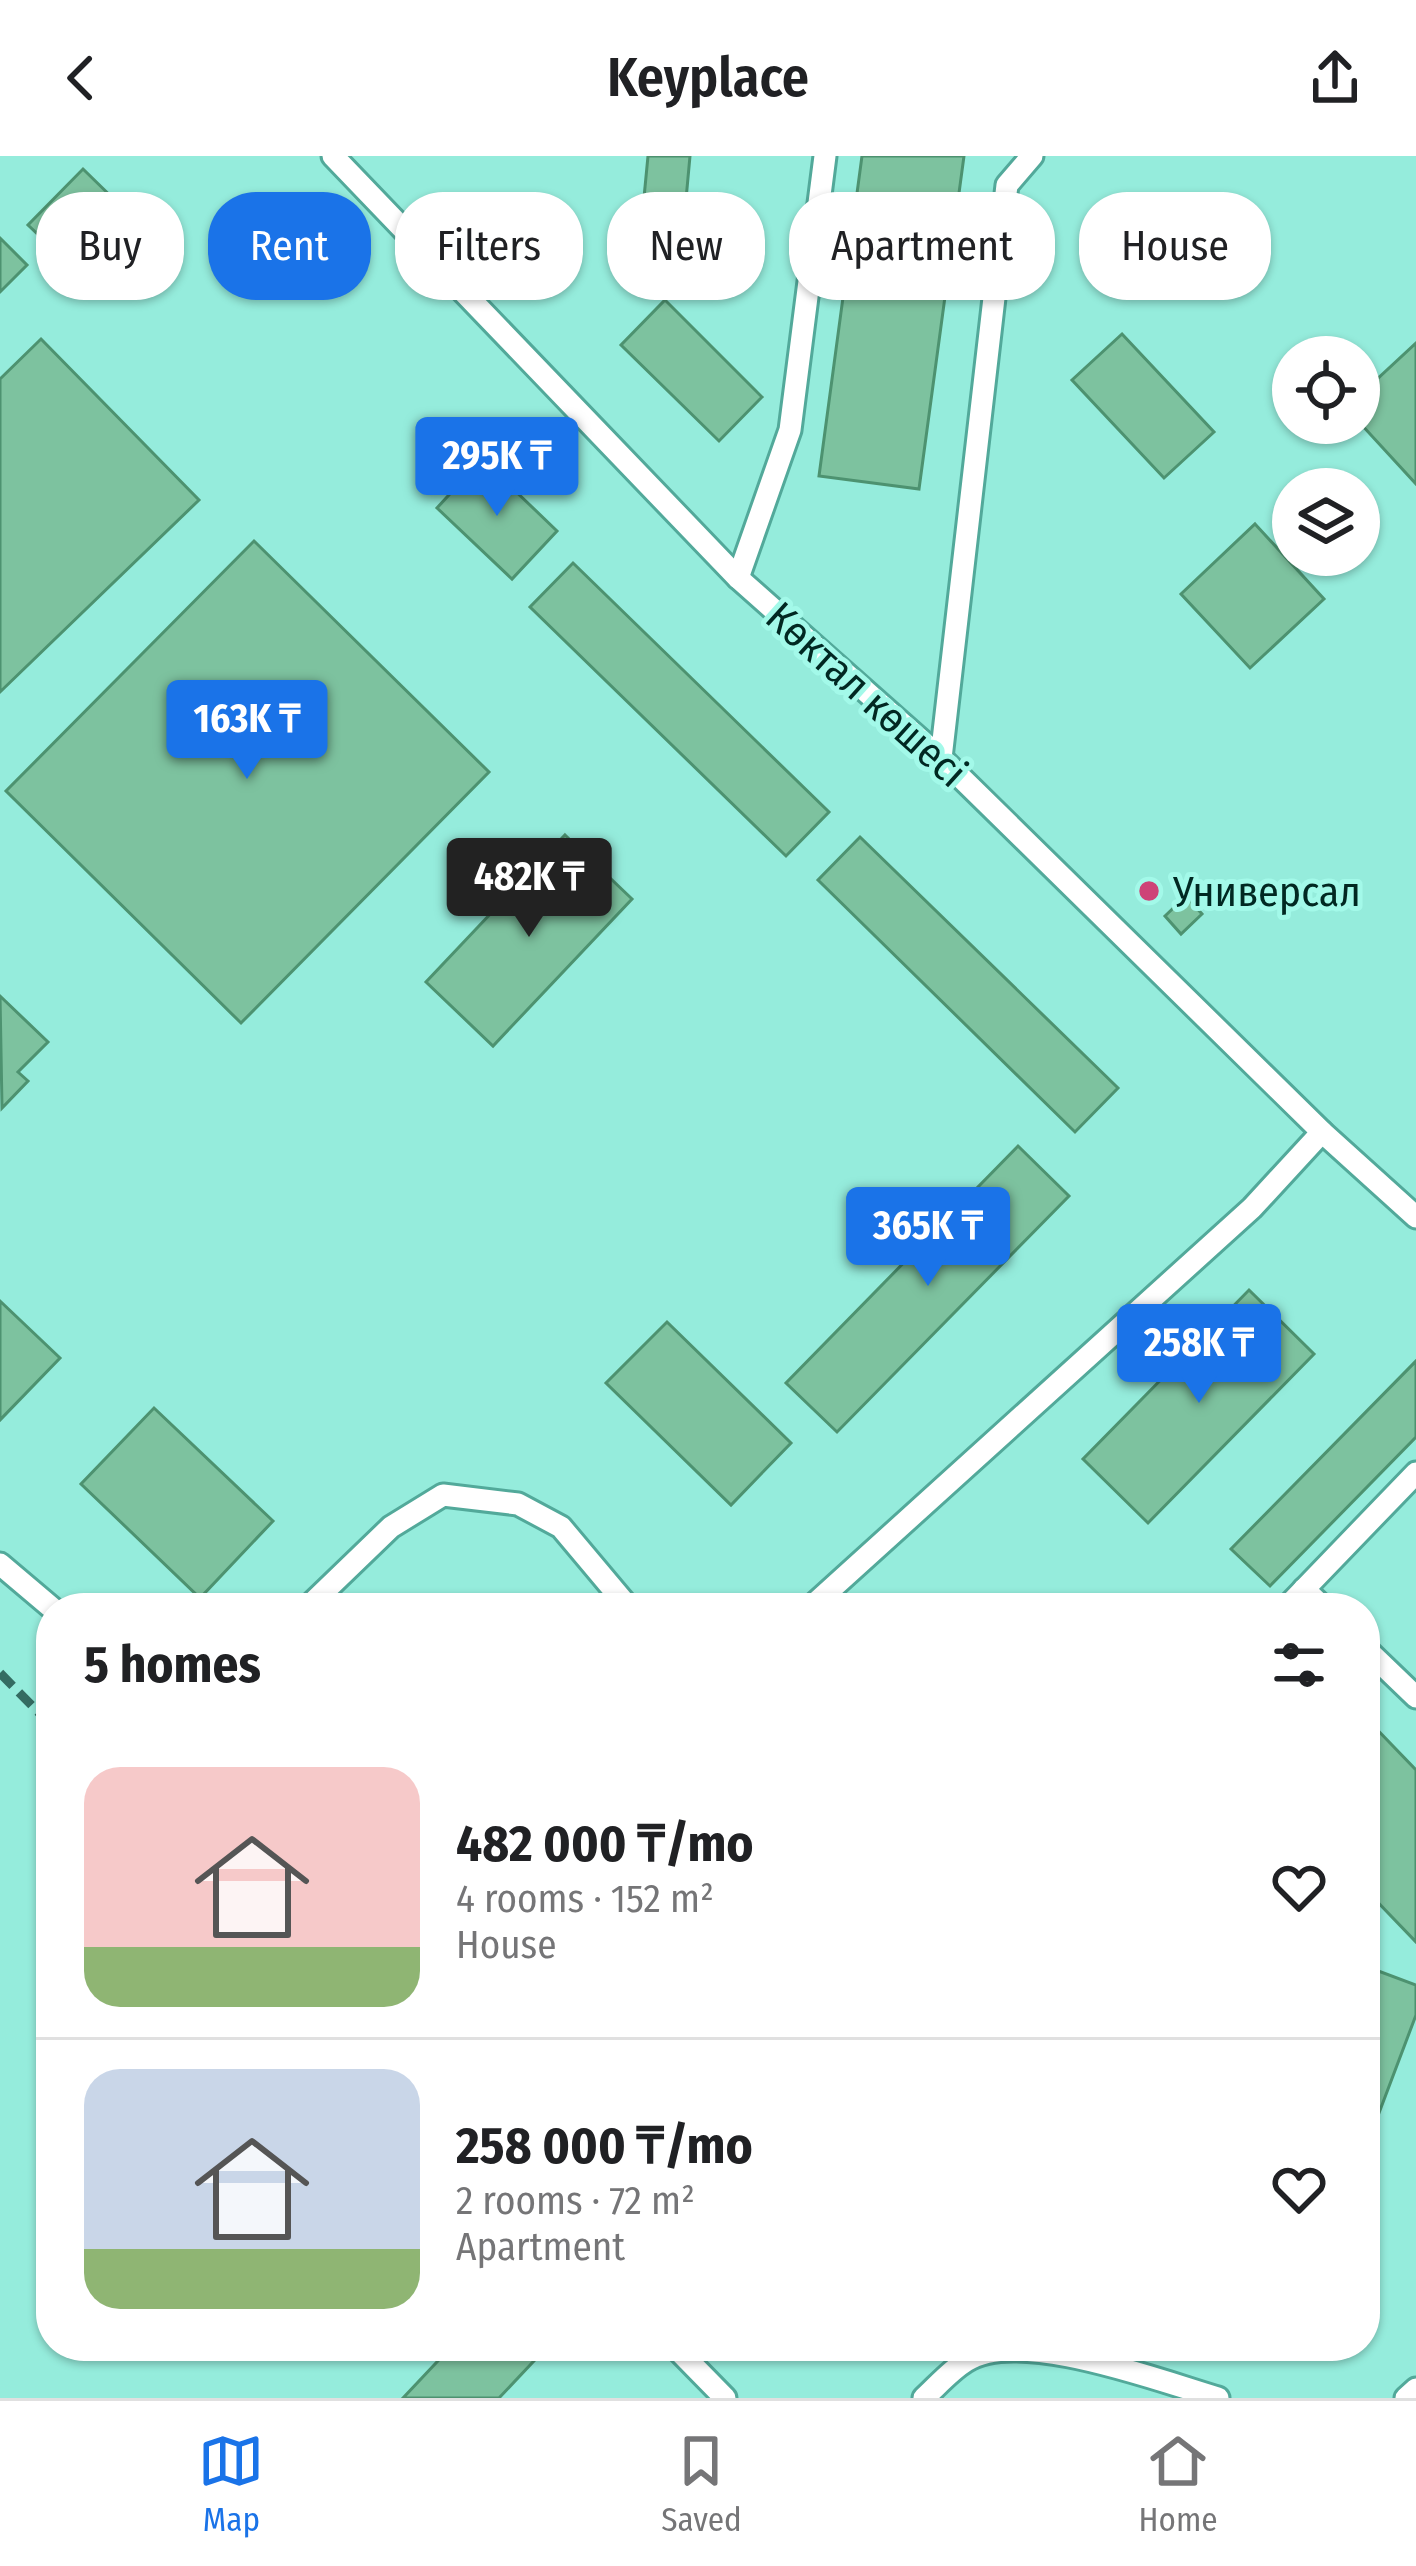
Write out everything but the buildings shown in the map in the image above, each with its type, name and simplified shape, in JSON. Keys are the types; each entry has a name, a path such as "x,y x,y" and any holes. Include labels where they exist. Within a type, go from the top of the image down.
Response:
{"lane":[{"name":"Көктал көшесі","path":"333,156 738,578 941,758 1322,1132 1416,1217"},
{"path":"738,578 790,430 825,156"},
{"path":"941,758 1007,185 1032,156"},
{"path":"827,1593 1252,1208 1322,1132"},
{"path":"1300,1593 1416,1473"},
{"path":"323,1593 391,1527 443,1496 518,1504 561,1527 616,1593"},
{"path":"0,1564 36,1594"},
{"path":"1304,1589 1308,1593"},
{"path":"1380,1662 1416,1697"},
{"path":"689,2361 725,2398"},
{"path":"924,2398 966,2361"},
{"path":"1092,2361 1218,2398"},
{"path":"1406,2398 1416,2389"}],"railway":[{"path":"0,1673 36,1710"}],"place":[{"name":"Универсал","path":"1149,891"}]}
